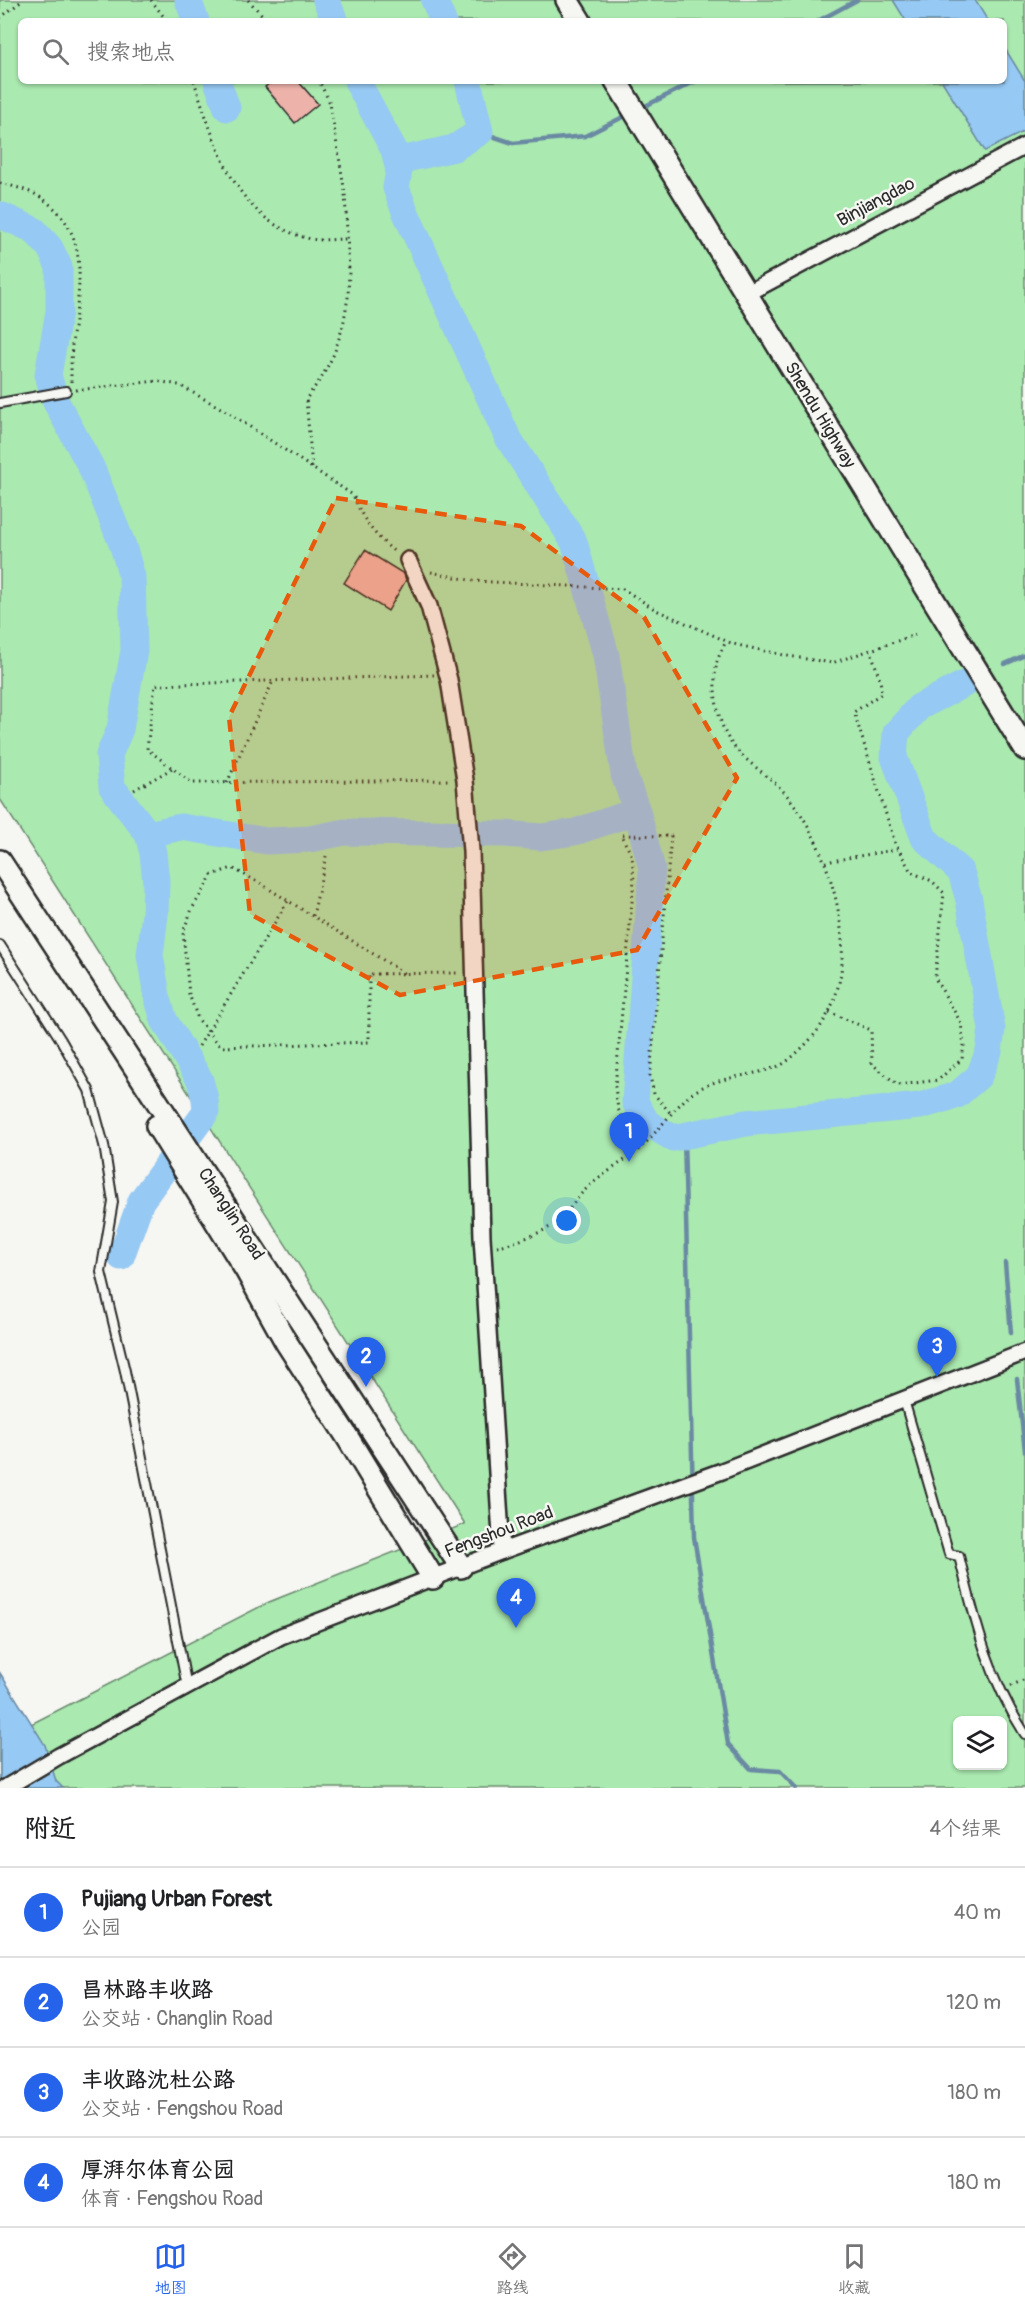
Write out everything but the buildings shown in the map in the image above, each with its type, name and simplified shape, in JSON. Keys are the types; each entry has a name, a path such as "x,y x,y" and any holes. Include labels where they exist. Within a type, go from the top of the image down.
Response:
{"street":[{"path":"567,0 578,18"},
{"name":"Shendu Highway","path":"618,84 1025,749"},
{"name":"Binjiangdao","path":"746,294 1025,146"},
{"path":"408,560 429,606 447,675 465,780 471,851 483,1248 502,1551"},
{"name":"Changlin Road","path":"0,861 167,1128 286,1342 433,1578"},
{"name":"Changlin Road","path":"0,884 167,1128"},
{"name":"Changlin Road","path":"191,1169 461,1568"},
{"name":"Fengshou Road","path":"5,1788 59,1756 280,1636 693,1481 1025,1352"}],"lane":[{"path":"0,403 43,393 68,391"},
{"path":"0,945 61,1040 89,1090 104,1145 113,1202 101,1272 125,1371 186,1687"},
{"path":"904,1400 949,1554 959,1556 983,1649 1001,1691 1025,1734"}],"path":[{"path":"0,18 23,0"},
{"path":"151,0 165,18"},
{"path":"248,0 265,18"},
{"path":"195,84 230,176 243,196 259,213 280,228 312,239 348,239"},
{"path":"312,468 306,399 322,377 334,354 343,326 348,297 345,193 330,103 321,84"},
{"path":"0,183 22,189 47,201 67,223 76,241 80,291 68,391 158,381 179,385 226,411 353,495 361,516 375,536 408,560 433,573 474,581 623,589 656,610 726,641 788,656 832,663 915,635"},
{"path":"483,1248 513,1244 555,1224 584,1190 605,1172 640,1148 691,1095 723,1078 778,1067 805,1045 829,1012 840,976 842,951 839,919 825,862 810,831 784,792 744,758 725,733 717,703 716,684 717,663 726,641"},
{"path":"829,1012 871,1030 872,1064 898,1085 938,1080 962,1059 964,1045 961,1023 935,978 944,893 932,881 911,872 899,849 887,820 854,712 882,693 871,651"},
{"path":"447,675 154,685 147,748 192,783 465,780"},
{"path":"227,783 273,681"},
{"path":"134,790 173,768"},
{"path":"640,1148 618,1109 615,1087 633,880 632,856 621,835 671,837 650,1076 654,1094 672,1115"},
{"path":"825,862 899,849"},
{"path":"313,916 326,856"},
{"path":"404,973 232,868 212,874 192,909 183,932 189,994 198,1019 220,1047 369,1042 369,974 474,973"},
{"path":"199,1046 288,901"},
{"path":"1001,1691 1025,1679"}],"highlighted area":[{"path":"336,498 521,526 644,617 737,778 637,950 400,995 250,914 229,717"}],"green space":[{"path":"0,0 1025,0 1025,1788 0,1788 0,1740 269,1602 465,1524 0,799"}],"water":[{"path":"893,0 975,0 986,18 904,18"},
{"path":"1007,52 1025,81 1025,131 985,151 944,84 1007,84"},
{"path":"0,1673 45,1745 56,1781 63,1788 11,1788 0,1779"}],"waterway":[{"path":"188,0 195,18"},
{"path":"326,0 334,18"},
{"path":"434,0 442,18"},
{"path":"824,18 857,0"},
{"path":"218,84 227,108"},
{"path":"359,84 394,150 399,170 396,188 405,211 507,436 574,542 606,655 624,775 637,811 652,869 635,1102 647,1123 673,1138 746,1123 920,1106 957,1095 979,1076 989,1051 992,1029 969,900 961,872 924,838 894,757 896,733 919,707 970,681"},
{"path":"397,161 454,148 480,132 469,84"},
{"path":"639,109 690,84"},
{"path":"480,132 513,143 585,136 629,114"},
{"path":"0,215 34,230 50,248 59,267 59,311 48,375 56,402 91,467 123,546 132,577 134,651 120,729 109,755 112,787 148,834 153,853 156,882 150,955 157,996 164,1020 200,1080 205,1099 206,1112 141,1201 121,1257"},
{"path":"1005,664 1025,655"},
{"path":"148,834 181,827 267,841 310,839 345,832 505,834 541,837 575,832 637,811"},
{"path":"684,1136 694,1537 728,1744 751,1769 780,1771 796,1788"},
{"path":"1005,1263 1011,1333"},
{"path":"1017,1379 1025,1451"}],"place":[{"name":"Pujiang Urban Forest","path":"629,1162"},
{"name":"丰收路沈杜公路","path":"937,1377"},
{"name":"昌林路丰收路","path":"366,1387"},
{"name":"厚湃尔体育公园","path":"516,1628"}]}
